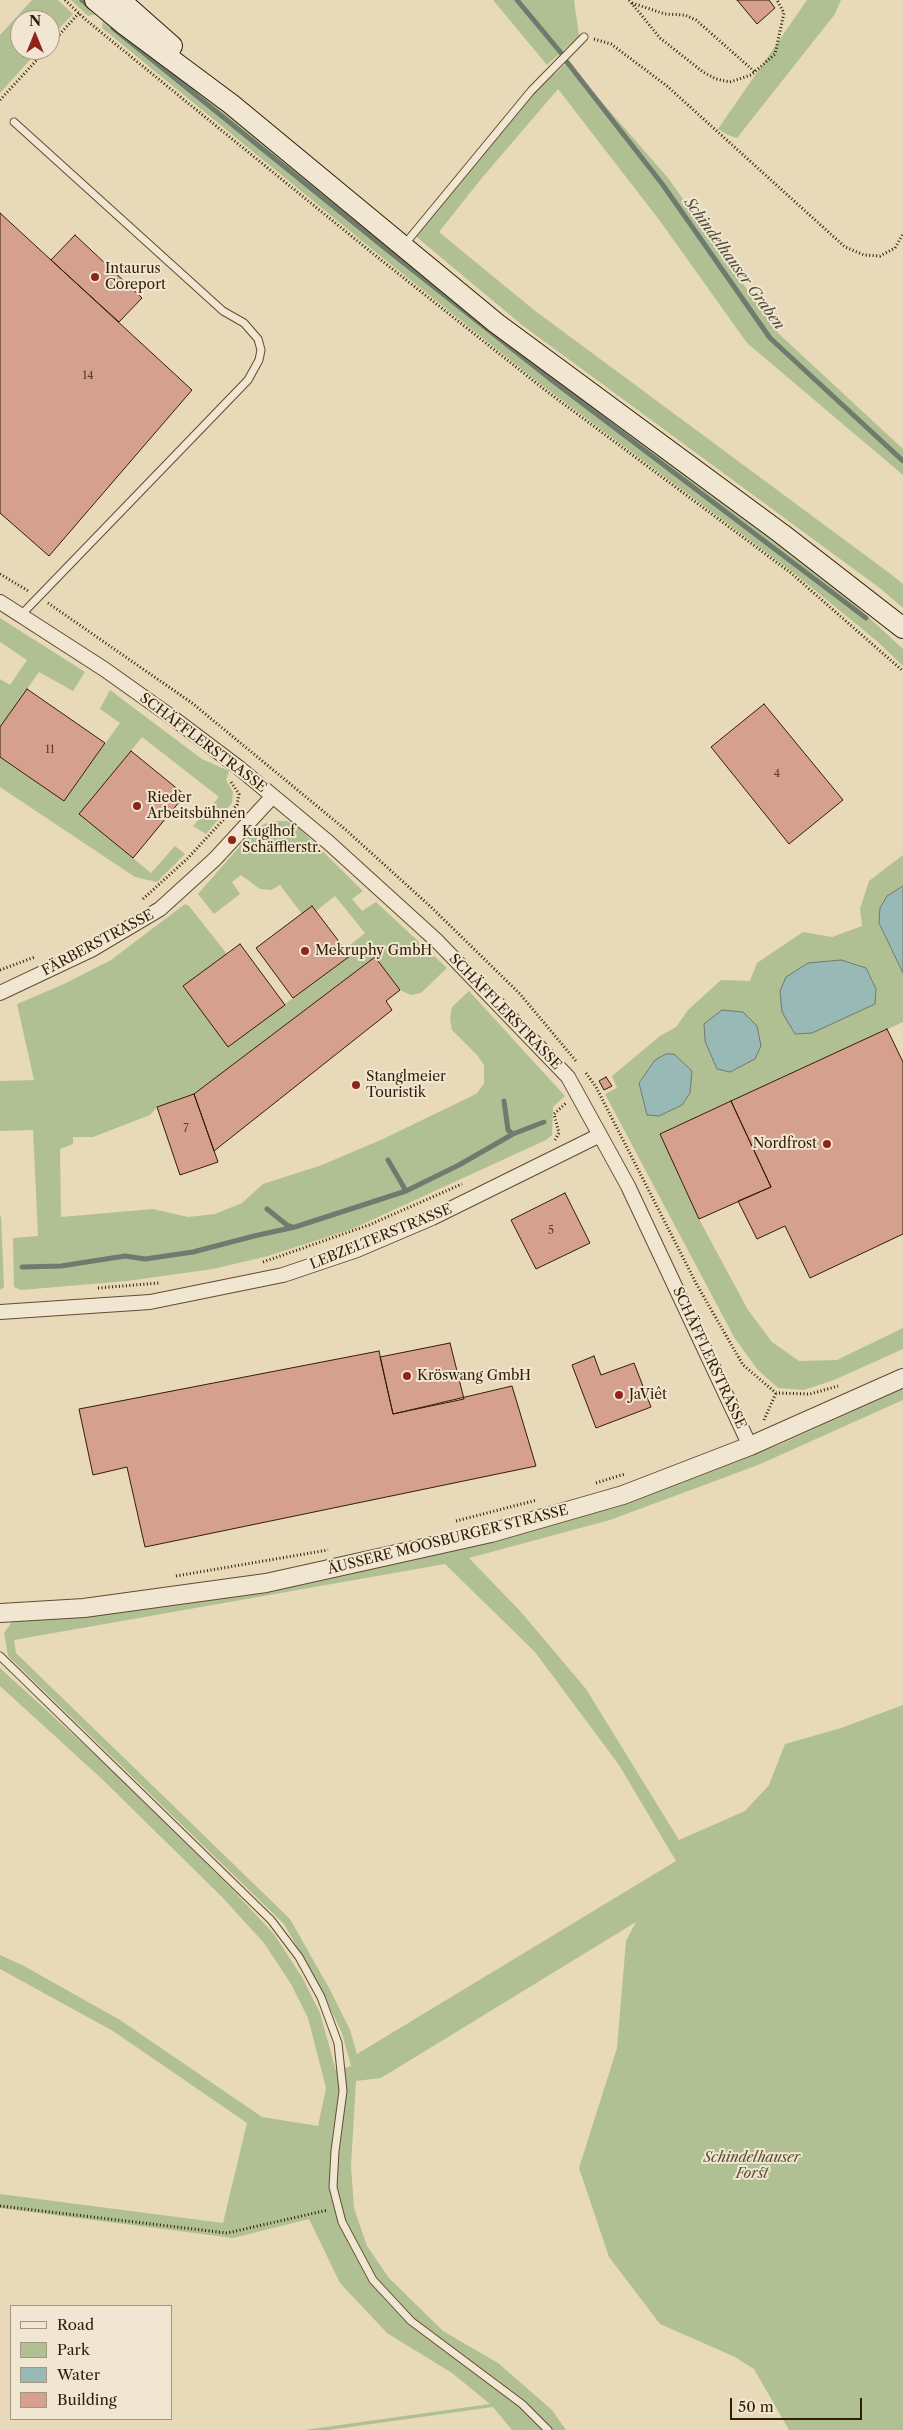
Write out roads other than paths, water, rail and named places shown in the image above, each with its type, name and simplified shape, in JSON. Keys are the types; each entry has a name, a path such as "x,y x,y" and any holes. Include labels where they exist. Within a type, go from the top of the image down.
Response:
{"main road":[{"path":"95,0 124,25 231,104 496,323 782,534 903,628"},
{"path":"120,0 185,58 231,104"}],"street":[{"name":"SCHÄFFLERSTRASSE","path":"0,602 111,675 238,767 328,842 437,941 533,1038 568,1077 628,1186 750,1446"},
{"name":"FÄRBERSTRASSE","path":"0,993 91,950 160,909 215,860 272,796"},
{"name":"LEBZELTERSTRASSE","path":"0,1312 150,1302 283,1275 357,1250 432,1218 600,1135"},
{"name":"ÄUSSERE MOOSBURGER STRASSE","path":"0,1613 84,1608 266,1583 491,1533 623,1495 750,1446 903,1378"}],"lane":[{"path":"403,246 524,98 584,37"},
{"path":"14,122 223,311 244,323 258,339 261,350 259,360 248,380 21,615"},
{"path":"0,1656 271,1920 299,1957 321,1997 338,2043 343,2091 335,2151 333,2187 342,2222 374,2280 411,2321 522,2404 548,2430"}],"water":[{"path":"903,886 903,973 879,923 880,908 887,896"},
{"path":"841,960 866,968 876,989 875,1004 812,1033 795,1034 782,1012 780,991 786,977 808,963"},
{"path":"722,1010 743,1012 757,1026 761,1046 755,1059 730,1072 717,1069 705,1041 704,1024"},
{"path":"666,1054 674,1054 692,1071 690,1093 682,1105 659,1116 647,1115 639,1083 655,1060"}],"waterway":[{"path":"82,0 90,7"},
{"name":"Schindelhauser Graben","path":"517,0 562,54"},
{"path":"113,28 553,381 866,618"},
{"name":"Schindelhauser Graben","path":"567,62 663,185 770,338 903,461"},
{"path":"504,1101 508,1130 513,1134"},
{"path":"22,1267 61,1266 125,1256 145,1259 193,1252 295,1227 406,1191 459,1165 513,1134 544,1122"},
{"path":"388,1160 406,1191"},
{"path":"267,1209 287,1225 293,1227"}],"place":[{"name":"Intaurus Coreport","path":"95,277"},
{"name":"Rieder Arbeitsbühnen","path":"137,806"},
{"name":"Kuglhof Schäfflerstr.","path":"232,840"},
{"name":"Mekruphy GmbH","path":"305,951"},
{"name":"Stanglmeier Touristik","path":"356,1085"},
{"name":"Nordfrost","path":"827,1144"},
{"name":"Kröswang GmbH","path":"407,1376"},
{"name":"JaViêt","path":"619,1395"}],"park label":[{"name":"Schindelhauser Forst","path":"752,2166"}]}
